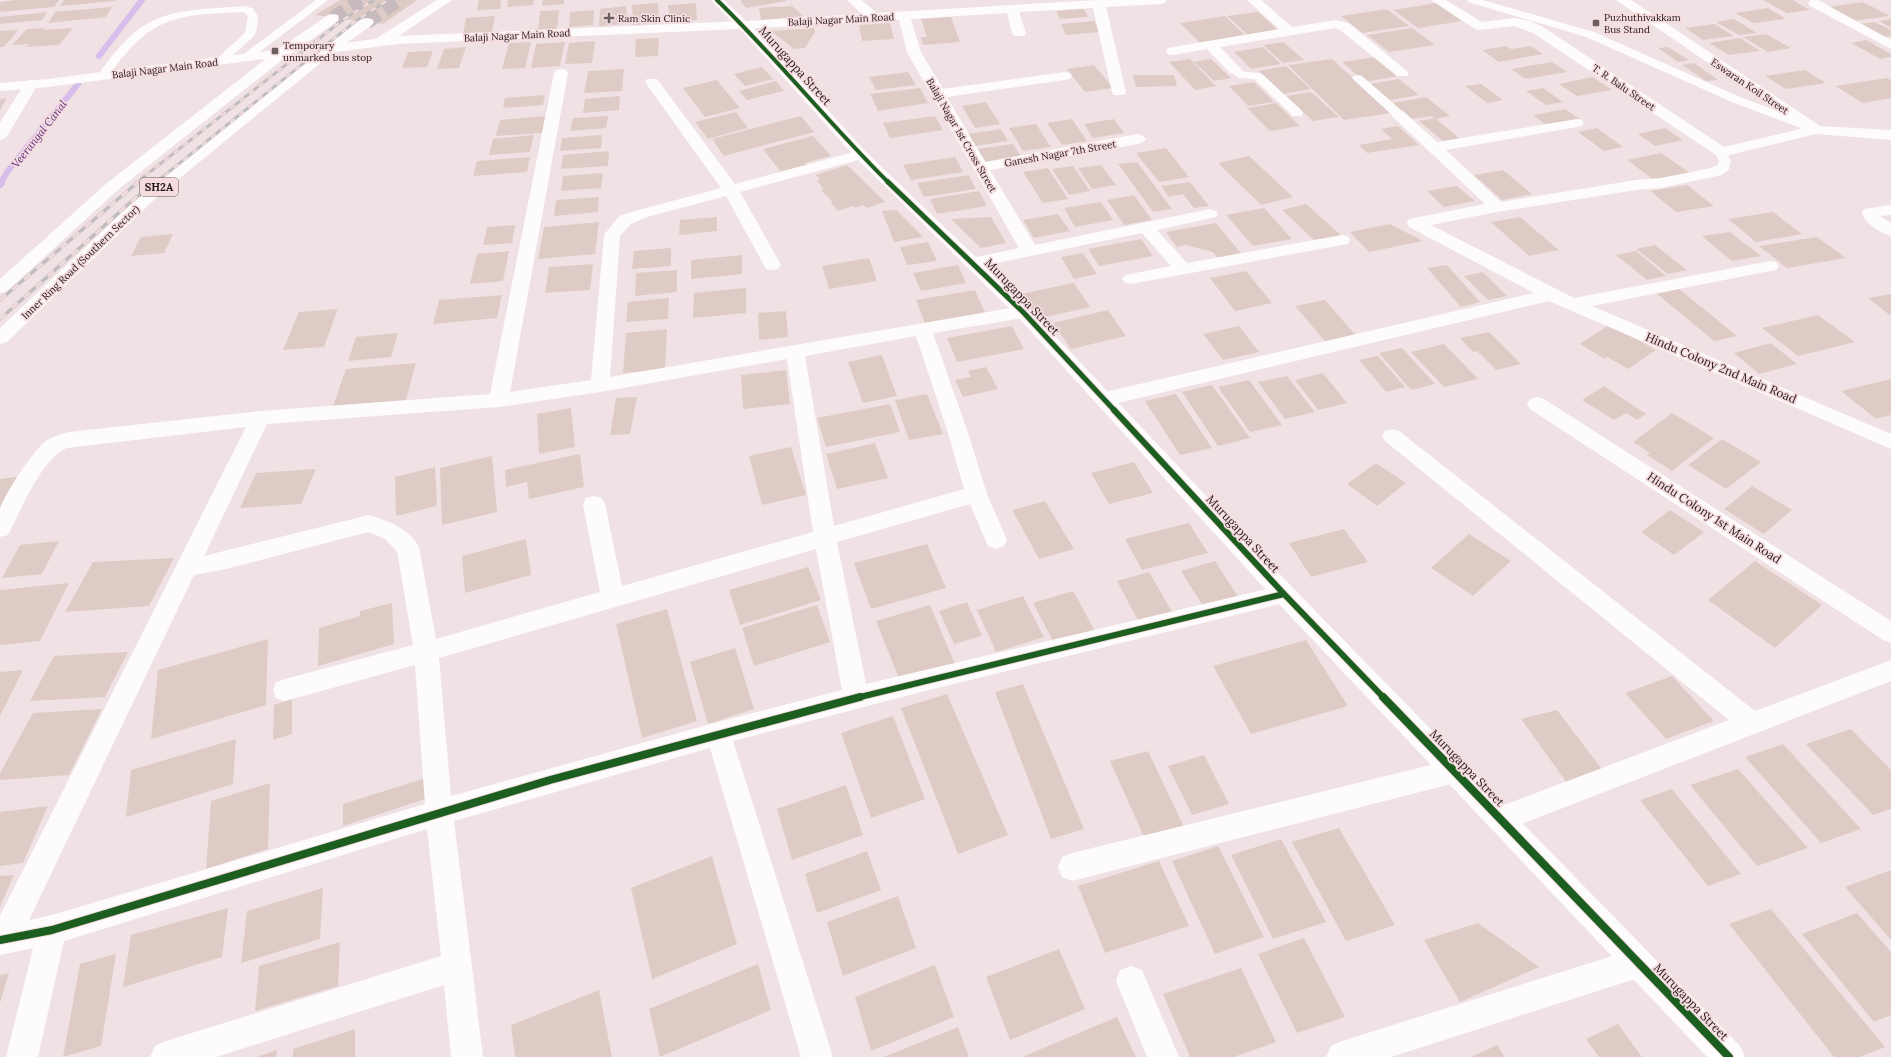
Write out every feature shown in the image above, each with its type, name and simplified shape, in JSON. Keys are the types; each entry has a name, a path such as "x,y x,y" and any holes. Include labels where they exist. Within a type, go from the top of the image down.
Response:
{"street":[{"path":"382,42 446,0"},
{"name":"Murugappa Street","path":"717,0 743,25 861,156 1023,312 1284,594 1729,1057"},
{"path":"853,0 874,18"},
{"name":"Balaji Nagar Main Road","path":"329,49 382,42 874,18 1161,0"},
{"path":"1253,0 1290,32"},
{"name":"T. R. Balu Street","path":"1437,0 1480,26 1514,22 1525,24 1538,30 1722,160"},
{"name":"Eswaran Koil Street","path":"1622,0 1816,130 1889,137"},
{"path":"1814,3 1891,45"},
{"path":"1098,5 1119,92"},
{"path":"1012,10 1019,33"},
{"name":"Balaji Nagar 1st Cross Street","path":"904,16 914,52 1029,250"},
{"name":"SH2A","path":"0,288 113,186 282,54 333,18"},
{"name":"Inner Ring Road (Southern Sector)","path":"0,338 152,193 329,49 367,22"},
{"path":"1173,51 1331,25 1342,25 1402,73"},
{"path":"1210,45 1236,70"},
{"name":"Balaji Nagar Main Road","path":"0,86 48,83 102,75 282,54"},
{"path":"499,400 560,73"},
{"path":"938,94 1066,76"},
{"path":"652,82 731,190 772,264"},
{"path":"0,135 31,84"},
{"path":"1398,114 1497,207 1636,185 1661,183 1716,172 1722,160 1816,130"},
{"path":"1434,147 1577,123"},
{"name":"Ganesh Nagar 7th Street","path":"981,167 1138,139"},
{"path":"600,386 612,235 625,220 640,214 861,156"},
{"path":"113,186 152,193"},
{"name":"Hindu Colony 2nd Main Road","path":"1497,207 1415,223 1551,295 1891,442"},
{"path":"1891,210 1870,212 1871,216 1891,231"},
{"path":"973,263 1029,250 1146,228 1210,214"},
{"path":"1146,228 1184,270"},
{"path":"1131,279 1342,240"},
{"path":"1572,304 1770,266"},
{"path":"1105,399 1551,295"},
{"path":"0,529 36,466 52,447 64,441 260,418 499,400 600,386 1023,312"},
{"path":"922,330 958,433 976,494 996,540"},
{"path":"794,352 825,537 856,698"},
{"name":"Hindu Colony 1st Main Road","path":"1537,404 1891,633"},
{"path":"2,939 260,418"},
{"path":"1392,436 1751,723"},
{"path":"285,690 426,652 976,494"},
{"path":"594,504 613,598"},
{"path":"186,568 226,560 369,523 392,533 408,547 426,652 439,812 467,1057"},
{"path":"2,939 52,930 439,812 718,733 1284,594"},
{"path":"1501,819 1891,670"},
{"path":"718,733 816,1057"},
{"path":"1072,867 1455,771"},
{"path":"22,1057 52,930"},
{"path":"1342,1057 1638,963"},
{"path":"166,1057 457,966"},
{"path":"1131,981 1163,1057"}],"lane":[{"path":"245,58 323,0"},
{"path":"1472,0 1573,28 1781,119 1816,130"},
{"path":"102,75 139,34 147,27 159,21 180,14 244,9 248,10 253,16 250,34 220,62"},
{"path":"1236,70 1241,76 1257,75 1297,113"},
{"path":"1358,78 1398,114"}],"building":[{"path":"16,0 59,0 54,7 0,12 0,2"},
{"path":"64,0 115,0 115,1 60,6"},
{"path":"340,0 417,0 383,24 315,15"},
{"path":"479,0 501,0 500,9 477,10"},
{"path":"508,0 534,0 533,5 507,7"},
{"path":"543,0 564,0 564,4 542,6"},
{"path":"740,0 786,0 786,1 746,8"},
{"path":"1763,0 1793,0 1810,10 1787,13"},
{"path":"1863,2 1890,16 1854,21 1828,7"},
{"path":"658,3 659,23 633,25 632,5"},
{"path":"696,3 697,20 670,22 668,5"},
{"path":"1436,3 1462,21 1418,28 1393,10"},
{"path":"626,6 627,24 599,26 600,9"},
{"path":"792,6 803,16 761,20 759,8"},
{"path":"112,7 106,17 48,23 55,12"},
{"path":"1768,8 1786,19 1753,23 1735,13"},
{"path":"1084,9 1088,17 1060,19 1056,11"},
{"path":"1387,9 1409,26 1362,33 1341,16"},
{"path":"559,10 557,29 538,30 540,11"},
{"path":"594,10 593,25 569,27 570,12"},
{"path":"47,12 42,20 0,24 0,17"},
{"path":"1258,12 1279,31 1248,35 1227,16"},
{"path":"495,16 492,32 463,35 466,18"},
{"path":"1225,16 1246,36 1200,43 1180,23"},
{"path":"951,17 960,42 923,45 921,37 927,37 921,19"},
{"path":"1734,19 1757,33 1739,35 1716,22"},
{"path":"1891,19 1891,28 1879,21"},
{"path":"1094,21 1100,32 1066,35 1061,24"},
{"path":"1875,22 1891,30 1891,36 1882,37 1858,24"},
{"path":"890,23 894,39 862,41 859,25"},
{"path":"1714,24 1734,36 1703,40 1685,28"},
{"path":"45,28 43,30 73,28 59,45 26,47 29,44 12,45 27,29"},
{"path":"814,28 815,32 805,48 794,49 771,31"},
{"path":"1412,28 1435,45 1389,52 1367,35"},
{"path":"18,30 4,47 0,47 0,31"},
{"path":"1766,34 1791,48 1768,52 1743,37"},
{"path":"659,38 658,56 635,57 636,39"},
{"path":"1740,38 1760,51 1729,55 1709,43"},
{"path":"1866,40 1891,54 1891,57 1880,59 1851,43"},
{"path":"595,41 592,63 565,64 569,43"},
{"path":"531,42 525,68 502,69 509,43"},
{"path":"565,42 560,66 531,68 536,44"},
{"path":"1283,42 1304,60 1283,63 1263,45"},
{"path":"1506,46 1511,49 1531,46 1543,54 1499,62 1482,50"},
{"path":"466,47 459,68 437,69 444,49"},
{"path":"1263,47 1281,64 1251,69 1234,52"},
{"path":"1668,47 1689,60 1678,62 1658,48"},
{"path":"433,51 427,67 402,68 408,52"},
{"path":"1374,57 1398,76 1365,82 1342,62"},
{"path":"1190,59 1216,86 1195,90 1169,62"},
{"path":"1211,59 1231,78 1214,81 1194,62"},
{"path":"1332,59 1391,113 1344,120 1288,65"},
{"path":"1552,62 1567,72 1525,79 1511,69"},
{"path":"1694,63 1718,80 1706,81 1682,65"},
{"path":"1094,65 1113,88 1085,92 1067,69"},
{"path":"1286,66 1311,89 1283,94 1258,71"},
{"path":"762,67 773,79 745,86 734,74"},
{"path":"624,69 622,91 584,93 588,71"},
{"path":"1805,70 1826,83 1786,89 1765,76"},
{"path":"908,72 916,85 876,90 869,77"},
{"path":"1133,75 1174,75 1177,86 1136,87"},
{"path":"1593,77 1612,90 1577,96 1559,84"},
{"path":"1887,78 1891,80 1891,98 1863,103 1835,86"},
{"path":"1399,79 1419,95 1390,100 1370,84"},
{"path":"717,80 740,108 705,117 683,88"},
{"path":"776,81 784,91 747,100 739,91"},
{"path":"1254,82 1274,102 1248,106 1229,86"},
{"path":"1481,84 1503,100 1487,103 1465,86"},
{"path":"920,88 928,103 878,111 870,94"},
{"path":"1543,88 1563,102 1546,105 1526,91"},
{"path":"1311,92 1339,117 1313,121 1286,96"},
{"path":"545,95 543,105 503,108 505,98"},
{"path":"620,96 619,110 583,113 585,99"},
{"path":"1426,97 1450,116 1436,119 1432,116 1411,119 1392,103"},
{"path":"7,98 0,110 0,99"},
{"path":"986,102 1000,124 975,128 962,106"},
{"path":"1276,103 1300,126 1270,131 1247,108"},
{"path":"1565,109 1580,119 1547,126 1533,115"},
{"path":"736,112 748,128 708,139 695,122"},
{"path":"545,116 542,133 496,136 500,120"},
{"path":"608,116 606,128 570,131 573,118"},
{"path":"801,116 814,132 724,156 712,139"},
{"path":"935,116 943,130 890,138 883,123"},
{"path":"1435,118 1460,139 1444,142 1419,121"},
{"path":"1072,119 1087,141 1062,145 1047,123"},
{"path":"1114,119 1124,133 1093,138 1084,124"},
{"path":"1036,124 1051,147 1023,151 1009,128"},
{"path":"1398,126 1419,145 1367,153 1359,145 1392,139 1381,129"},
{"path":"1597,128 1623,147 1604,151 1578,132"},
{"path":"1665,128 1683,140 1655,146 1638,134"},
{"path":"1001,129 1008,141 975,146 968,134"},
{"path":"534,135 530,152 489,155 493,139"},
{"path":"602,135 601,148 560,151 562,138"},
{"path":"813,136 831,156 805,163 809,169 784,176 763,149"},
{"path":"1013,144 1021,156 986,162 978,149"},
{"path":"1166,148 1189,177 1159,182 1136,153"},
{"path":"609,151 608,166 561,169 563,155"},
{"path":"1661,153 1693,175 1658,183 1627,160"},
{"path":"1249,156 1293,197 1261,205 1218,163"},
{"path":"530,157 527,172 473,176 477,161"},
{"path":"955,157 963,172 911,180 903,165"},
{"path":"1137,162 1172,209 1153,212 1118,164"},
{"path":"847,165 885,202 867,208 863,205 855,208 853,206 838,211 830,202 833,202 821,190 824,189 817,181 820,180 816,175"},
{"path":"1101,165 1116,185 1092,189 1078,168"},
{"path":"1073,166 1090,191 1069,195 1052,169"},
{"path":"1048,168 1068,199 1043,203 1023,172"},
{"path":"1503,170 1532,194 1502,200 1474,175"},
{"path":"603,173 601,188 561,191 563,176"},
{"path":"969,175 976,189 924,197 917,183"},
{"path":"1190,182 1209,206 1194,208 1183,194 1169,197 1161,186"},
{"path":"1687,185 1714,206 1676,212 1650,191"},
{"path":"1457,186 1475,201 1444,207 1427,191"},
{"path":"979,191 987,206 937,214 930,199"},
{"path":"1134,195 1152,220 1124,225 1107,200"},
{"path":"599,197 598,212 554,216 556,200"},
{"path":"1101,202 1113,220 1075,227 1064,208"},
{"path":"1306,204 1342,236 1314,240 1282,210"},
{"path":"1264,208 1292,239 1253,246 1226,215"},
{"path":"896,210 923,237 894,242 882,211"},
{"path":"1773,212 1802,234 1756,242 1728,219"},
{"path":"1058,214 1070,231 1034,238 1023,220"},
{"path":"717,217 717,231 679,235 680,220"},
{"path":"991,217 1006,243 981,248 951,219"},
{"path":"1520,217 1559,250 1529,256 1491,222"},
{"path":"599,222 595,254 538,259 544,227"},
{"path":"1216,223 1243,256 1220,261 1213,252 1186,245 1177,247 1166,232"},
{"path":"1390,224 1423,241 1369,252 1350,232"},
{"path":"515,225 512,243 483,245 487,227"},
{"path":"1730,232 1761,256 1732,261 1702,236"},
{"path":"173,234 164,253 131,256 141,237"},
{"path":"1817,237 1846,258 1787,268 1759,246"},
{"path":"1141,239 1153,256 1099,266 1088,249"},
{"path":"928,242 937,261 907,265 900,247"},
{"path":"1655,245 1687,270 1668,274 1636,249"},
{"path":"671,248 671,266 632,269 634,251"},
{"path":"509,251 503,281 470,284 477,254"},
{"path":"1636,251 1666,276 1647,280 1616,255"},
{"path":"1083,253 1097,274 1074,279 1061,257"},
{"path":"742,255 742,274 691,279 691,260"},
{"path":"869,258 877,281 829,289 822,266"},
{"path":"593,264 590,290 545,293 549,267"},
{"path":"958,265 966,283 921,291 913,273"},
{"path":"1447,265 1480,302 1461,307 1427,268"},
{"path":"677,270 677,292 635,296 636,273"},
{"path":"1246,271 1272,303 1235,311 1210,278"},
{"path":"1483,272 1507,296 1488,300 1464,276"},
{"path":"1074,283 1090,307 1037,319 1021,294"},
{"path":"746,288 746,313 693,318 694,293"},
{"path":"1679,289 1737,336 1714,341 1657,294"},
{"path":"975,290 986,315 926,326 916,300"},
{"path":"1891,294 1891,316 1868,298"},
{"path":"502,295 497,318 433,324 439,300"},
{"path":"669,298 668,319 626,322 628,302"},
{"path":"1325,300 1359,339 1329,346 1295,306"},
{"path":"338,309 324,347 283,350 299,312"},
{"path":"1108,310 1126,336 1071,349 1053,323"},
{"path":"786,311 788,337 759,340 758,313"},
{"path":"1818,315 1855,342 1798,356 1762,328"},
{"path":"1610,324 1656,350 1628,369 1607,357 1605,359 1580,344"},
{"path":"1012,326 1024,349 957,362 947,338"},
{"path":"1239,326 1259,352 1223,360 1203,334"},
{"path":"667,329 665,369 623,373 626,333"},
{"path":"1489,332 1521,364 1496,370 1477,351 1473,352 1460,338"},
{"path":"398,333 391,357 348,361 356,337"},
{"path":"1771,343 1797,364 1759,374 1734,353"},
{"path":"1444,344 1478,379 1444,387 1411,352"},
{"path":"1402,348 1435,384 1411,390 1379,353"},
{"path":"882,355 897,396 863,403 848,362"},
{"path":"1378,356 1405,387 1386,392 1359,360"},
{"path":"416,363 406,400 333,406 346,369"},
{"path":"986,367 998,389 963,397 955,380 971,377 968,371"},
{"path":"786,370 790,404 743,409 741,375"},
{"path":"1323,373 1347,403 1318,410 1295,380"},
{"path":"1287,376 1315,412 1285,419 1258,382"},
{"path":"1891,379 1891,415 1876,419 1841,391"},
{"path":"1249,380 1282,425 1250,432 1218,387"},
{"path":"1212,385 1250,438 1218,446 1182,392"},
{"path":"1604,386 1646,414 1637,420 1626,413 1614,420 1582,400"},
{"path":"927,394 943,434 909,440 895,400"},
{"path":"1176,394 1212,448 1180,455 1145,401"},
{"path":"637,397 630,434 610,435 616,398"},
{"path":"890,404 900,432 826,447 817,418"},
{"path":"571,408 575,447 539,454 537,414"},
{"path":"1672,413 1714,438 1672,471 1647,455 1650,453 1633,442"},
{"path":"1722,439 1761,462 1726,489 1688,465"},
{"path":"875,443 888,478 837,489 826,454"},
{"path":"791,447 806,495 762,505 749,456"},
{"path":"580,454 584,487 529,499 527,482 506,487 505,470"},
{"path":"492,456 497,512 442,525 440,468"},
{"path":"1134,462 1153,493 1109,504 1091,473"},
{"path":"1376,463 1406,483 1377,506 1347,484"},
{"path":"435,467 437,506 396,516 395,477"},
{"path":"316,469 301,504 240,508 256,473"},
{"path":"17,477 0,507 0,479"},
{"path":"1752,486 1792,510 1764,534 1724,509"},
{"path":"1045,501 1074,549 1039,559 1012,510"},
{"path":"1670,510 1704,532 1674,555 1641,532"},
{"path":"1189,523 1208,553 1142,570 1125,539"},
{"path":"1344,529 1368,562 1311,577 1289,543"},
{"path":"1469,534 1511,561 1473,596 1431,568"},
{"path":"526,539 531,575 465,593 462,556"},
{"path":"59,541 42,574 2,578 20,545"},
{"path":"927,544 946,588 871,609 854,563"},
{"path":"174,558 149,606 65,612 93,562"},
{"path":"1215,561 1239,598 1205,609 1181,571"},
{"path":"1755,561 1822,605 1775,648 1708,600"},
{"path":"808,567 821,600 740,625 729,590"},
{"path":"1149,572 1174,615 1140,624 1117,581"},
{"path":"69,583 40,641 0,645 0,590"},
{"path":"1073,591 1096,633 1055,645 1033,603"},
{"path":"1023,596 1044,637 996,652 977,610"},
{"path":"967,602 982,636 954,644 939,611"},
{"path":"392,603 394,644 318,666 319,628 360,616 360,611"},
{"path":"817,605 830,642 754,666 742,628"},
{"path":"930,605 957,669 902,686 876,621"},
{"path":"667,609 697,721 642,738 616,624"},
{"path":"268,639 266,705 151,739 158,670"},
{"path":"1306,640 1348,706 1251,734 1213,666"},
{"path":"735,648 754,709 708,724 690,662"},
{"path":"128,652 105,697 30,701 54,656"},
{"path":"23,670 0,716 0,672"},
{"path":"1672,676 1714,721 1666,739 1625,693"},
{"path":"1023,684 1084,829 1051,839 995,692"},
{"path":"947,694 1008,835 958,854 901,708"},
{"path":"292,699 292,734 273,740 274,705"},
{"path":"102,709 69,775 0,780 0,773 33,713"},
{"path":"1557,710 1604,772 1567,783 1521,719"},
{"path":"893,716 925,799 871,818 841,733"},
{"path":"1851,729 1891,770 1891,809 1873,815 1806,744"},
{"path":"236,739 233,784 126,817 131,770"},
{"path":"1783,744 1861,829 1821,843 1745,757"},
{"path":"1148,751 1184,827 1145,839 1110,761"},
{"path":"1204,755 1229,804 1192,815 1168,766"},
{"path":"1738,769 1808,848 1757,866 1690,785"},
{"path":"423,779 425,799 343,826 343,804"},
{"path":"270,783 268,849 206,869 211,801"},
{"path":"846,785 863,835 792,860 777,809"},
{"path":"1672,789 1741,874 1708,886 1640,800"},
{"path":"48,806 23,863 0,866 0,812"},
{"path":"1339,828 1395,925 1346,941 1292,842"},
{"path":"1281,839 1326,922 1273,939 1231,855"},
{"path":"1218,846 1264,937 1215,954 1172,861"},
{"path":"867,851 881,890 817,913 805,874"},
{"path":"712,856 737,944 652,979 631,888"},
{"path":"1159,861 1189,926 1105,953 1078,886"},
{"path":"1891,870 1891,940 1845,887"},
{"path":"14,875 0,907 0,876"},
{"path":"323,888 320,939 241,963 247,911"},
{"path":"898,896 916,948 843,976 827,922"},
{"path":"228,908 222,957 123,987 131,935"},
{"path":"1771,909 1885,1047 1860,1057 1834,1057 1729,924"},
{"path":"1857,913 1891,952 1891,1015 1874,1022 1802,934"},
{"path":"1478,923 1539,967 1460,1002 1424,940"},
{"path":"1304,938 1345,1017 1297,1033 1258,954"},
{"path":"340,942 338,986 255,1011 259,966"},
{"path":"1059,949 1085,1009 1010,1040 986,977"},
{"path":"116,954 101,1046 63,1057 80,964"},
{"path":"758,964 771,1010 660,1057 649,1009"},
{"path":"935,965 954,1017 871,1051 855,997"},
{"path":"1241,968 1276,1042 1234,1057 1190,1057 1163,994"},
{"path":"9,973 0,1003 0,975"},
{"path":"599,990 612,1057 515,1057 511,1025"},
{"path":"1117,1017 1136,1057 1022,1057"},
{"path":"1618,1024 1642,1057 1599,1057 1586,1039"},
{"path":"958,1027 969,1057 884,1057"},
{"path":"355,1029 355,1057 293,1057 293,1049"},
{"path":"1497,1045 1505,1057 1471,1057"},
{"path":"277,1050 276,1057 256,1057"}],"waterway":[{"name":"Veerangal Canal","path":"99,56 142,0"},
{"name":"Veerangal Canal","path":"1,183 7,172 78,84"}],"tunnel":[{"path":"333,18 361,0"},
{"path":"367,22 399,0"}],"railway":[{"path":"136,183 344,19 374,0"},
{"path":"155,183 357,20 388,0"},
{"path":"0,300 138,182"},
{"path":"0,319 133,200 156,182"}],"cycle path":[{"path":"717,0 743,25 861,155 1023,312 1284,594 1729,1057"},
{"path":"0,940 52,930 467,804 787,715 929,679 1284,594"}],"place":[{"name":"Ram Skin Clinic","path":"609,18"},
{"name":"Puzhuthivakkam Bus Stand","path":"1596,23"},
{"name":"Temporary unmarked bus stop","path":"275,51"}]}
